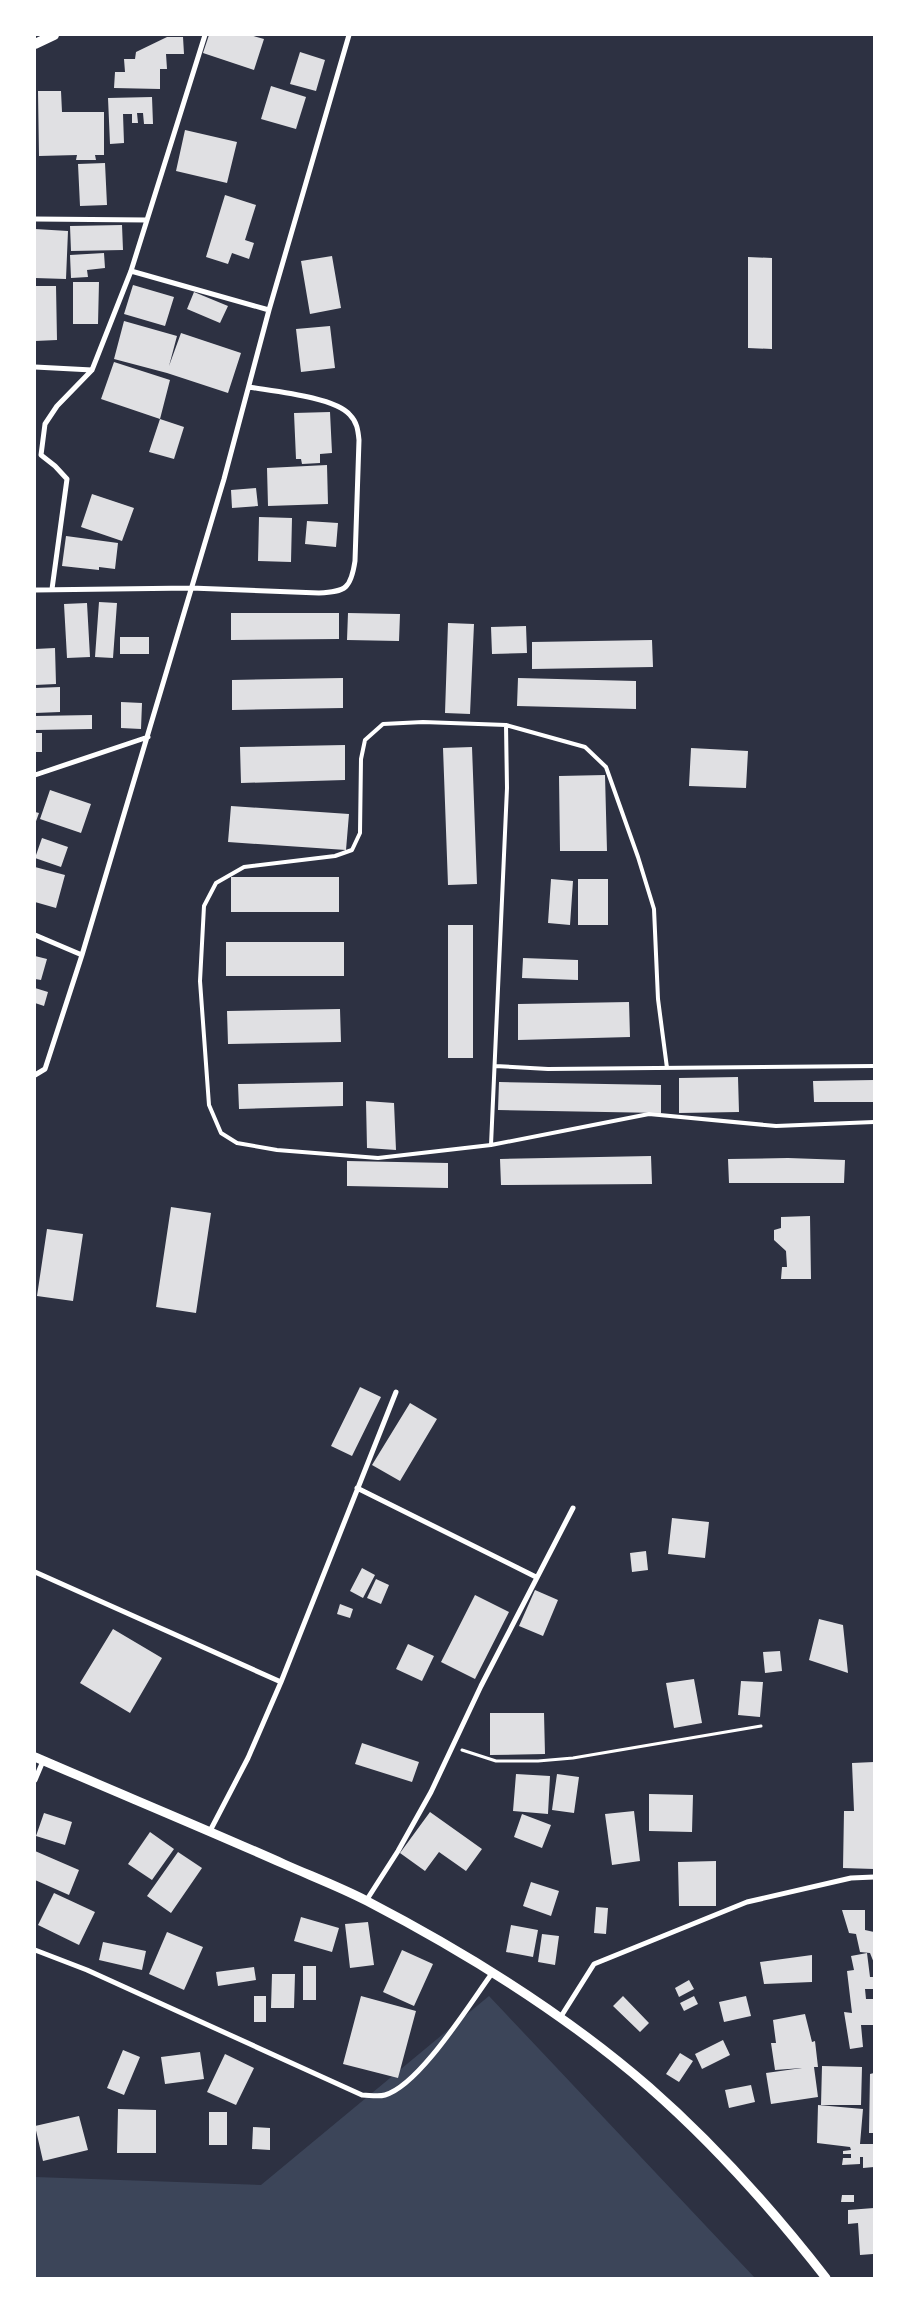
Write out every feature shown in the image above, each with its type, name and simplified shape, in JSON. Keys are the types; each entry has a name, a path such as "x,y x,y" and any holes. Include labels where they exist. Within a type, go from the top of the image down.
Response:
{"main road":[{"path":"35,44 54,35"}],"street":[{"path":"52,589 66,479 55,466 38,455 45,424 58,406 92,370 131,271 205,35"},
{"path":"35,1075 45,1069 82,955 148,737 224,479 269,310 349,35"},
{"path":"35,220 147,220"},
{"path":"131,271 269,310"},
{"path":"35,367 92,370"},
{"path":"35,590 191,588 338,592 343,590 352,578 355,561 357,425 349,413 334,404 307,397 249,387"},
{"path":"35,775 148,737"},
{"path":"35,934 82,955"},
{"path":"210,1831 248,1758 281,1682 396,1392"},
{"path":"357,1488 536,1577"},
{"path":"366,1901 398,1851 426,1800 536,1577 573,1508"},
{"path":"35,1572 281,1682"},
{"path":"35,1780 39,1759 210,1831 366,1901 493,1972 560,2018 649,2087 704,2138 798,2241 826,2278"},
{"path":"560,2018 594,1964 747,1902 851,1878 874,1877"},
{"path":"35,1950 96,1974 362,2095 384,2096 404,2086 424,2065 493,1972"}],"lane":[{"path":"667,1068 658,999 654,909 606,767 585,747 506,725 423,722 383,724 365,740 361,759 360,833 352,850 334,856 244,867 216,884 204,906 200,981 209,1105 222,1133 237,1143 277,1150 378,1158 491,1145 649,1114 776,1126 874,1122"},
{"path":"491,1145 507,788 506,725"},
{"path":"495,1066 548,1069 874,1066"}],"path":[{"path":"451,1746 496,1761 538,1761 573,1758 761,1726"}],"shaded area":[{"path":"489,1996 755,2278 35,2278 35,2177 261,2185"}],"building":[{"path":"209,35 250,35 264,39 254,70 203,53"},
{"path":"167,37 183,37 184,54 166,54 167,69 160,69 160,89 114,88 115,72 125,72 124,59 135,59 136,52"},
{"path":"300,52 325,60 316,91 290,84"},
{"path":"271,86 306,97 296,129 261,119"},
{"path":"38,91 61,91 62,112 104,112 104,155 95,155 96,160 76,160 77,155 39,156"},
{"path":"152,97 153,124 144,124 143,113 137,113 138,123 132,123 132,114 123,114 124,143 110,144 108,98"},
{"path":"185,130 237,142 227,183 176,171"},
{"path":"105,163 107,205 80,206 78,164"},
{"path":"225,195 256,205 245,240 254,243 249,259 232,253 228,264 206,257"},
{"path":"122,225 123,250 71,251 70,226"},
{"path":"35,229 68,231 66,279 35,278"},
{"path":"104,253 105,268 87,270 88,277 71,278 70,255"},
{"path":"332,256 341,308 310,314 301,261"},
{"path":"748,257 772,258 772,349 748,348"},
{"path":"73,282 99,282 98,324 73,324"},
{"path":"133,285 174,297 165,326 124,314"},
{"path":"35,286 56,286 57,340 35,341"},
{"path":"194,292 228,306 220,323 187,309"},
{"path":"124,321 177,336 169,366 181,333 241,353 228,393 167,373 114,359"},
{"path":"330,326 335,368 301,372 296,329"},
{"path":"114,362 170,380 160,419 101,399"},
{"path":"330,412 332,453 320,454 320,463 302,464 301,459 296,459 294,413"},
{"path":"160,419 184,427 174,459 149,452"},
{"path":"327,465 328,504 268,506 267,468"},
{"path":"256,488 258,506 232,508 231,490"},
{"path":"92,494 134,508 122,541 81,527"},
{"path":"259,517 292,518 291,562 258,561"},
{"path":"307,521 338,523 336,547 305,544"},
{"path":"66,536 118,543 115,569 99,567 99,570 62,566"},
{"path":"99,602 117,603 113,658 95,657"},
{"path":"87,603 90,657 67,658 64,604"},
{"path":"231,613 339,613 339,639 231,640"},
{"path":"348,613 400,614 399,641 347,640"},
{"path":"448,623 474,624 470,714 445,713"},
{"path":"526,626 527,653 492,654 491,627"},
{"path":"120,637 149,637 149,654 120,654"},
{"path":"652,640 653,667 532,669 532,642"},
{"path":"55,648 56,684 35,685 35,649"},
{"path":"343,678 343,708 232,710 232,680"},
{"path":"518,678 636,681 636,709 517,706"},
{"path":"60,687 60,712 35,713 35,688"},
{"path":"121,702 142,703 141,729 121,728"},
{"path":"92,715 92,729 35,730 35,716"},
{"path":"35,733 42,733 42,752 35,752"},
{"path":"345,745 345,780 241,783 240,747"},
{"path":"472,747 477,884 448,885 443,748"},
{"path":"691,748 748,751 746,788 689,786"},
{"path":"605,775 607,851 560,851 559,776"},
{"path":"50,790 91,804 81,833 40,819"},
{"path":"231,806 349,814 346,850 228,842"},
{"path":"35,812 39,813 35,824"},
{"path":"42,838 68,847 61,867 35,858"},
{"path":"35,867 65,875 56,908 35,902"},
{"path":"231,877 339,877 339,912 231,912"},
{"path":"551,879 573,881 570,925 548,923"},
{"path":"578,879 608,879 608,925 578,925"},
{"path":"448,925 473,925 473,1058 448,1058"},
{"path":"226,942 344,942 344,976 226,976"},
{"path":"35,956 47,959 41,980 35,979"},
{"path":"523,958 578,960 578,980 522,978"},
{"path":"35,988 48,992 44,1006 35,1003"},
{"path":"629,1002 630,1037 518,1040 518,1004"},
{"path":"340,1009 341,1042 228,1044 227,1011"},
{"path":"738,1077 739,1112 679,1113 679,1078"},
{"path":"874,1080 874,1102 814,1102 813,1081"},
{"path":"343,1082 343,1106 239,1109 238,1084"},
{"path":"499,1082 661,1085 661,1113 498,1110"},
{"path":"366,1101 394,1103 396,1150 367,1148"},
{"path":"651,1156 652,1184 501,1185 500,1159"},
{"path":"788,1158 845,1160 844,1183 729,1183 728,1159"},
{"path":"347,1161 448,1163 448,1188 347,1186"},
{"path":"171,1207 211,1213 196,1313 156,1307"},
{"path":"810,1216 811,1279 781,1279 782,1267 787,1267 786,1251 774,1240 774,1230 781,1228 781,1217"},
{"path":"47,1229 83,1234 73,1301 37,1296"},
{"path":"360,1387 381,1397 352,1456 331,1446"},
{"path":"410,1403 437,1419 400,1481 372,1465"},
{"path":"672,1518 709,1522 705,1558 668,1554"},
{"path":"646,1551 648,1570 632,1572 630,1553"},
{"path":"362,1568 375,1575 363,1598 350,1591"},
{"path":"376,1579 389,1585 381,1604 367,1598"},
{"path":"535,1590 558,1600 543,1636 519,1626"},
{"path":"475,1595 509,1612 475,1679 441,1662"},
{"path":"340,1604 353,1609 350,1618 337,1614"},
{"path":"819,1619 843,1625 848,1673 809,1660"},
{"path":"113,1629 162,1658 130,1713 80,1683"},
{"path":"408,1644 434,1656 422,1681 396,1669"},
{"path":"780,1651 782,1671 765,1673 763,1652"},
{"path":"694,1679 702,1723 674,1728 666,1683"},
{"path":"741,1681 763,1682 760,1717 738,1715"},
{"path":"490,1713 544,1713 545,1754 490,1755"},
{"path":"362,1743 419,1762 412,1782 355,1764"},
{"path":"874,1762 874,1869 843,1868 844,1811 854,1811 852,1763"},
{"path":"516,1774 550,1776 548,1814 513,1811"},
{"path":"557,1774 579,1777 574,1813 552,1810"},
{"path":"649,1794 693,1795 692,1832 649,1831"},
{"path":"634,1811 640,1861 612,1865 605,1814"},
{"path":"430,1812 482,1849 466,1871 439,1852 425,1871 400,1853"},
{"path":"44,1813 72,1822 65,1845 36,1836"},
{"path":"522,1814 551,1825 542,1848 514,1837"},
{"path":"150,1832 174,1849 152,1880 128,1864"},
{"path":"35,1851 79,1870 69,1895 35,1880"},
{"path":"178,1852 202,1868 171,1913 147,1896"},
{"path":"716,1861 716,1906 679,1906 678,1862"},
{"path":"531,1882 559,1891 551,1916 523,1906"},
{"path":"54,1893 95,1912 79,1945 38,1925"},
{"path":"596,1907 608,1908 606,1934 594,1933"},
{"path":"842,1910 865,1910 865,1930 874,1932 874,1963 870,1953 860,1952 856,1934 849,1933"},
{"path":"301,1917 339,1928 332,1952 294,1941"},
{"path":"368,1922 374,1965 350,1968 345,1924"},
{"path":"511,1925 538,1930 533,1957 506,1952"},
{"path":"167,1932 203,1947 184,1990 149,1974"},
{"path":"542,1934 559,1936 555,1965 538,1962"},
{"path":"103,1942 146,1951 142,1970 99,1960"},
{"path":"402,1950 433,1964 414,2006 383,1992"},
{"path":"867,1953 870,1977 874,1977 874,1989 865,1989 866,1999 874,1999 874,2025 861,2025 863,2047 850,2049 844,2012 852,2013 847,1971 854,1970 851,1956"},
{"path":"812,1955 812,1982 764,1984 760,1962"},
{"path":"303,1966 316,1966 316,2000 303,2000"},
{"path":"254,1967 256,1980 218,1986 216,1972"},
{"path":"272,1974 295,1974 294,2008 271,2008"},
{"path":"689,1980 694,1989 679,1997 675,1988"},
{"path":"254,1996 266,1996 266,2022 254,2022"},
{"path":"361,1996 416,2011 398,2078 343,2064"},
{"path":"623,1996 649,2023 640,2032 613,2006"},
{"path":"694,1996 698,2004 684,2011 680,2003"},
{"path":"746,1996 751,2016 724,2022 719,2002"},
{"path":"805,2014 812,2042 815,2041 818,2067 814,2067 818,2097 771,2104 766,2073 802,2068 775,2070 771,2043 776,2043 773,2020"},
{"path":"723,2040 730,2055 702,2069 695,2054"},
{"path":"123,2050 140,2057 124,2095 107,2088"},
{"path":"200,2052 204,2079 165,2084 161,2057"},
{"path":"680,2053 693,2061 679,2082 666,2074"},
{"path":"225,2054 254,2068 236,2105 207,2092"},
{"path":"822,2066 862,2067 861,2105 821,2105"},
{"path":"874,2073 874,2133 869,2133 870,2074"},
{"path":"751,2085 755,2102 729,2108 725,2090"},
{"path":"818,2105 863,2109 860,2144 873,2144 874,2167 863,2168 863,2157 860,2157 860,2164 842,2165 843,2158 851,2158 851,2154 843,2154 843,2151 851,2150 850,2147 817,2143"},
{"path":"118,2109 156,2110 156,2153 117,2153"},
{"path":"209,2112 227,2112 227,2145 209,2145"},
{"path":"79,2116 88,2150 43,2161 35,2126"},
{"path":"253,2127 270,2128 270,2150 252,2149"},
{"path":"842,2195 854,2195 854,2202 841,2202"},
{"path":"874,2208 873,2254 860,2255 858,2223 848,2224 848,2210"}]}
